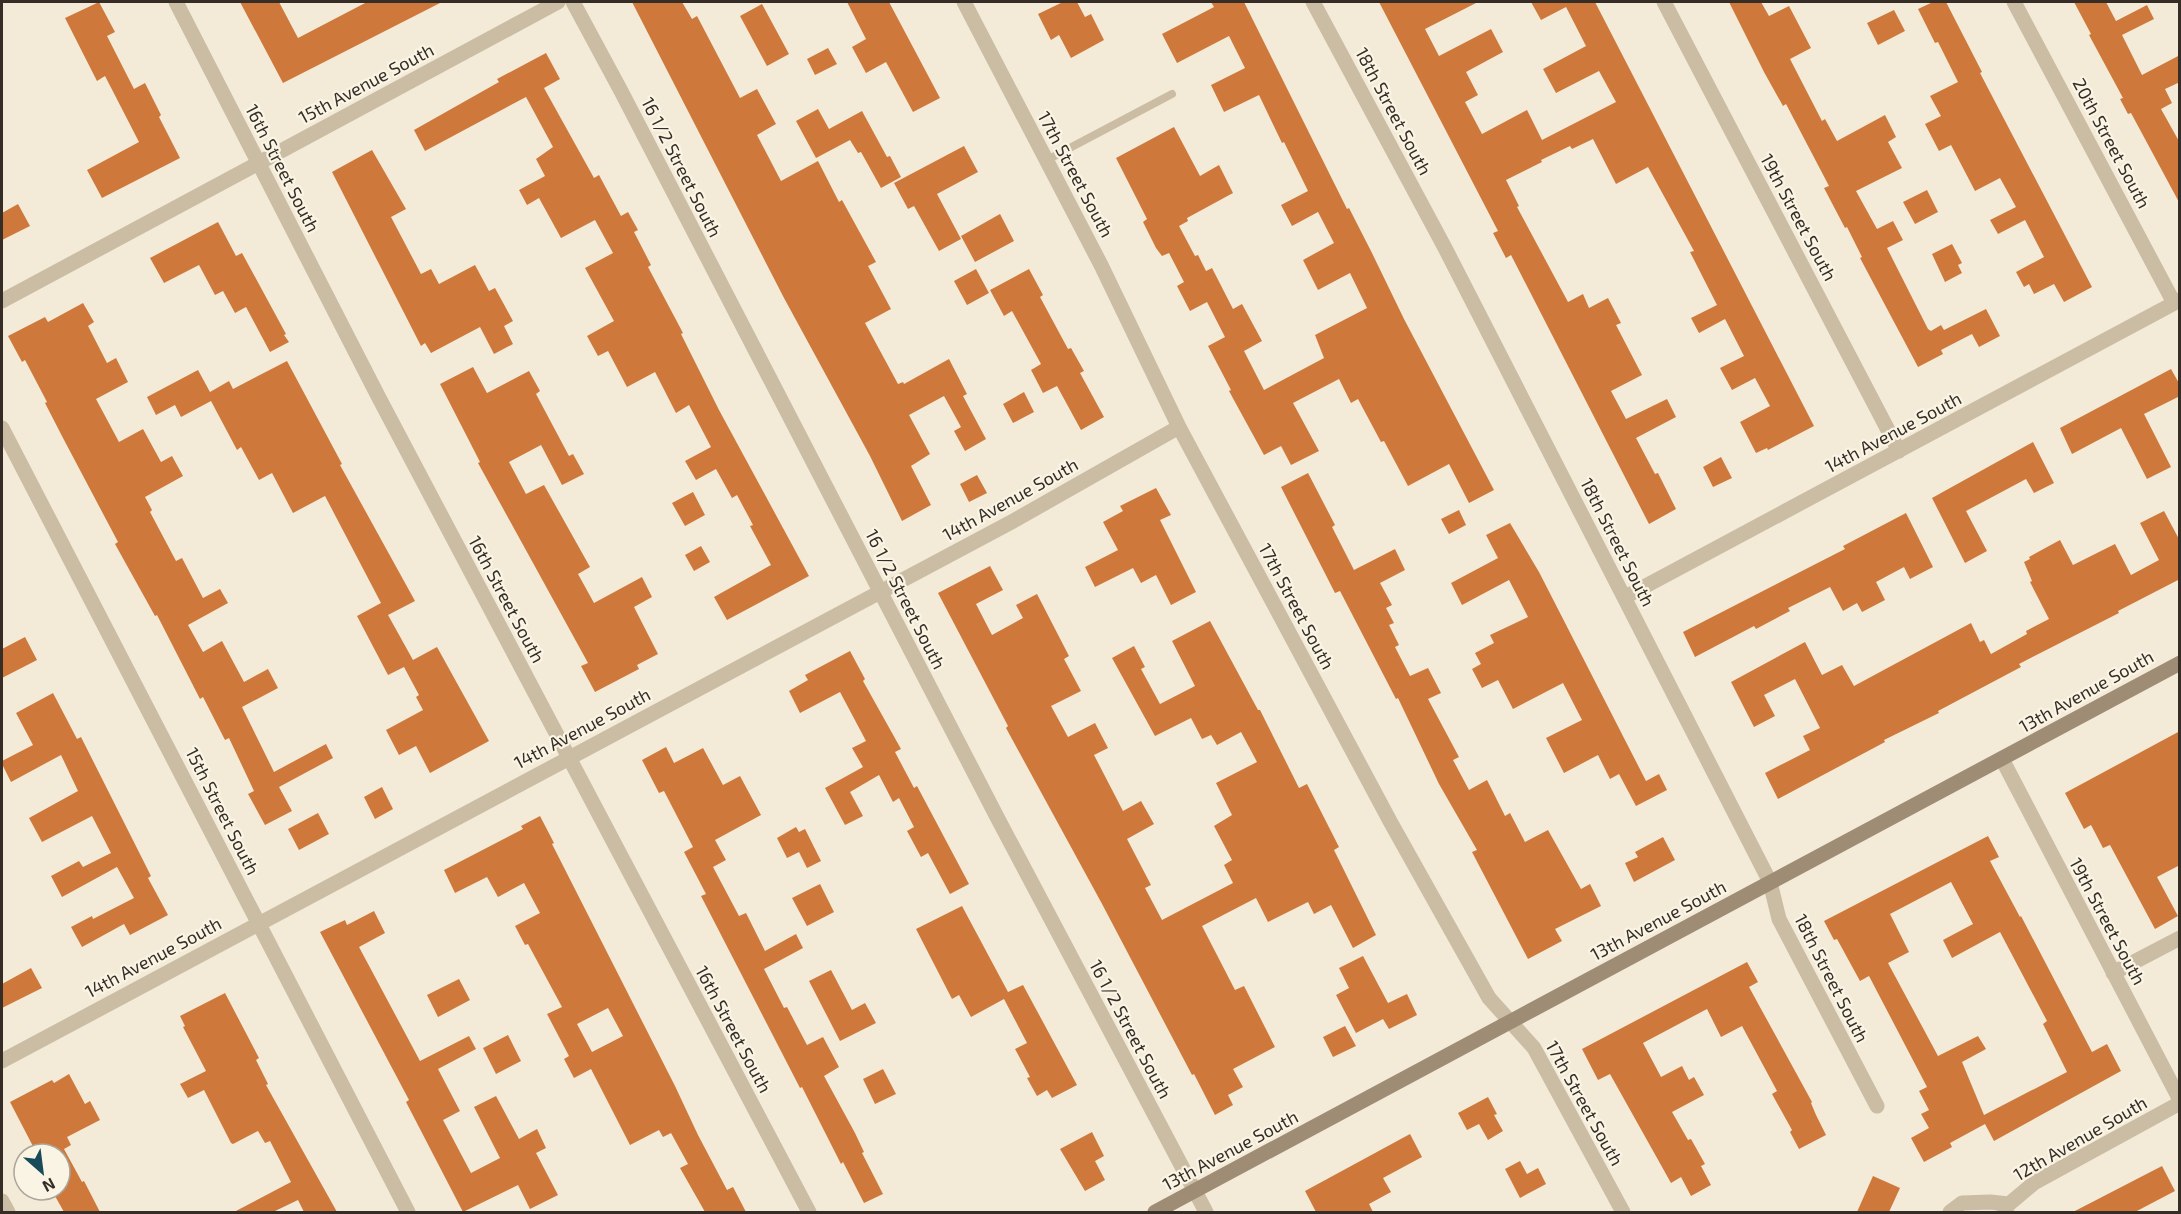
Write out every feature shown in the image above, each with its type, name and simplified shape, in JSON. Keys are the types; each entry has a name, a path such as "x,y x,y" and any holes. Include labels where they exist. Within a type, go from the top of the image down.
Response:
{"main road":[{"name":"13th Avenue South","path":"1155,1212 2180,663"}],"street":[{"name":"16th Street South","path":"176,2 568,757 809,1212"},
{"name":"15th Avenue South","path":"2,301 558,2"},
{"name":"16 1/2 Street South","path":"573,2 996,818 1206,1212"},
{"name":"17th Street South","path":"964,2 1101,264 1179,427 1390,823 1489,998 1534,1048 1623,1212"},
{"name":"18th Street South","path":"1313,2 1439,238 1625,597 1770,882 1779,919 1877,1106"},
{"name":"19th Street South","path":"1664,2 1899,451"},
{"name":"20th Street South","path":"2014,2 2177,301"},
{"name":"14th Avenue South","path":"1625,597 2177,301"},
{"name":"14th Avenue South","path":"2,1061 1015,519 1179,427"},
{"name":"15th Street South","path":"2,428 408,1212"},
{"name":"19th Street South","path":"2002,759 2180,1102"},
{"path":"2113,973 2180,938"},
{"name":"12th Avenue South","path":"2006,1208 2034,1183 2180,1102"},
{"path":"2,1201 8,1212"},
{"path":"1950,1212 1962,1203 1990,1202 2006,1208"}],"lane":[{"path":"1047,160 1172,94"}],"building":[{"path":"99,2 115,32 107,36 134,89 145,83 180,158 102,198 87,170 139,142 105,76 97,81 65,18"},
{"path":"240,2 279,2 298,38 367,2 442,2 283,83"},
{"path":"632,2 682,2 692,19 697,16 740,98 757,89 776,124 757,135 781,181 818,161 839,202 842,200 876,262 868,266 891,309 865,323 898,384 903,382 904,384 949,359 967,394 963,396 986,439 965,451 954,431 961,427 944,396 909,415 930,454 911,466 931,505 902,521"},
{"path":"847,2 889,2 940,98 913,112 886,62 866,73 852,47 866,39"},
{"path":"1063,2 1077,2 1085,17 1091,14 1104,40 1071,58 1059,35 1051,40 1038,14"},
{"path":"1211,2 1244,2 1347,209 1349,208 1404,319 1494,490 1469,503 1449,464 1408,486 1358,399 1351,403 1339,379 1293,403 1319,451 1291,465 1281,446 1264,455 1229,391 1231,390 1208,346 1225,337 1207,302 1190,311 1177,286 1184,282 1169,253 1162,256 1156,248 1143,222 1147,219 1116,158 1174,127 1200,176 1219,165 1233,193 1187,218 1188,221 1179,226 1206,271 1212,268 1233,309 1242,304 1262,341 1244,351 1264,390 1324,358 1315,335 1367,308 1350,273 1318,290 1303,260 1334,243 1318,212 1292,226 1281,205 1308,191 1259,95 1224,112 1211,85 1245,68 1229,36 1177,63 1162,34 1214,7"},
{"path":"1379,2 1478,2 1425,29 1439,56 1491,29 1503,52 1466,72 1478,95 1465,102 1482,134 1527,110 1542,140 1616,102 1599,71 1556,93 1543,69 1586,46 1566,7 1541,20 1531,2 1595,2 1814,426 1768,450 1767,448 1756,453 1740,422 1770,406 1755,378 1732,390 1720,368 1744,356 1725,319 1699,333 1691,318 1717,305 1690,252 1694,251 1648,167 1616,184 1593,139 1572,149 1570,146 1506,180 1519,206 1517,207 1568,302 1583,294 1589,308 1608,298 1621,323 1616,325 1642,375 1611,391 1626,419 1667,399 1676,417 1636,438 1655,474 1658,473 1676,509 1649,524 1511,255 1506,258 1493,233 1498,231"},
{"path":"1729,2 1761,2 1769,16 1789,6 1811,48 1790,59 1822,121 1825,119 1837,141 1885,115 1896,137 1888,142 1902,168 1856,191 1877,229 1893,221 1903,240 1887,248 1928,329 1931,331 1941,325 1944,330 1986,309 2000,336 1979,347 1972,334 1941,350 1943,354 1918,367 1860,258 1862,257 1847,227 1845,228 1824,188 1829,186 1786,104 1783,106 1764,72"},
{"path":"1933,2 1946,2 1982,72 1980,73 2092,287 2064,302 2054,284 2034,294 2029,284 2024,287 2016,272 2044,257 2025,220 1998,234 1990,220 2016,207 2000,178 1975,191 1951,145 1939,151 1925,124 1941,116 1930,96 1958,82 1918,9"},
{"path":"2074,2 2106,2 2116,21 2147,5 2154,19 2122,35 2142,75 2180,55 2180,82 2165,89 2172,103 2161,109 2180,143 2180,204 2131,113 2128,114 2120,99 2123,98"},
{"path":"762,4 789,54 767,66 740,16"},
{"path":"1894,10 1905,31 1878,45 1867,23"},
{"path":"828,48 837,64 815,75 807,59"},
{"path":"546,53 560,79 544,88 594,178 599,175 621,216 628,212 638,230 634,232 651,265 648,267 683,333 681,334 719,410 809,576 727,620 714,597 771,565 750,526 753,525 737,495 732,498 716,469 696,480 685,461 711,447 689,405 676,413 655,372 627,387 608,351 598,356 587,336 614,321 585,268 613,253 595,220 561,238 539,198 527,205 519,190 545,176 536,159 553,147 526,97 425,151 414,130 499,82 497,79"},
{"path":"818,109 829,129 862,111 887,157 890,156 901,177 881,188 861,152 858,153 850,140 816,158 796,121"},
{"path":"964,146 978,172 937,194 961,239 939,251 914,206 908,209 894,183"},
{"path":"372,150 406,209 391,217 421,274 431,269 439,284 475,265 489,291 495,288 513,321 504,326 513,344 494,354 480,327 431,353 425,343 421,346 332,172"},
{"path":"1927,190 1938,212 1915,224 1903,202"},
{"path":"18,204 30,226 2,240 2,213"},
{"path":"1000,214 1014,241 975,262 961,236"},
{"path":"218,222 236,256 242,253 286,334 284,335 289,342 270,352 246,307 235,313 223,291 215,295 199,265 164,283 150,258"},
{"path":"1952,244 1962,263 1958,265 1962,273 1945,282 1932,254"},
{"path":"976,269 989,293 967,305 954,281"},
{"path":"1029,269 1043,295 1040,297 1068,349 1071,348 1084,371 1080,373 1104,417 1081,430 1057,386 1043,393 1031,370 1041,364 1012,311 1004,316 990,290"},
{"path":"83,303 94,322 88,326 107,363 116,358 128,382 96,399 119,442 143,429 161,462 172,456 183,476 145,497 152,510 150,512 176,561 182,558 203,598 220,589 228,603 188,625 203,652 222,641 244,682 268,669 278,688 242,707 274,772 326,744 333,758 279,787 292,811 265,825 248,794 254,791 229,738 225,740 203,697 200,699 157,615 155,616 115,544 118,542 25,360 22,362 8,336 45,317 48,322"},
{"path":"287,361 342,464 340,465 415,601 388,615 413,660 437,647 489,741 430,773 416,746 399,755 386,730 423,710 416,697 419,695 404,667 388,675 357,616 381,603 325,496 293,513 272,473 259,480 241,447 237,450 211,401 181,417 175,405 156,415 147,397 198,370 210,392 229,381 233,389"},
{"path":"473,367 487,393 529,371 540,391 536,394 569,456 573,454 584,474 562,485 541,445 509,462 526,494 544,485 590,567 578,574 594,603 642,577 652,597 634,607 658,654 637,665 639,669 595,692 581,666 588,663 478,463 480,462 440,384"},
{"path":"2171,369 2180,385 2180,396 2144,414 2171,467 2147,479 2121,428 2072,454 2060,428"},
{"path":"1024,392 1034,412 1013,423 1003,404"},
{"path":"2033,442 2054,483 2034,493 2026,479 1966,511 1987,551 1965,563 1932,498"},
{"path":"1721,457 1732,478 1713,487 1703,467"},
{"path":"1308,473 1335,525 1332,527 1354,570 1395,549 1405,570 1380,583 1392,605 1386,608 1394,623 1389,625 1399,645 1395,647 1410,676 1428,668 1441,693 1428,699 1459,757 1453,760 1469,790 1487,780 1505,816 1510,813 1525,842 1548,830 1581,889 1590,884 1601,906 1555,929 1562,941 1528,959 1472,852 1477,850 1439,784 1398,698 1396,699 1340,591 1335,593 1281,487"},
{"path":"977,475 987,493 969,502 960,484"},
{"path":"1156,488 1171,515 1160,520 1196,592 1171,605 1156,575 1141,583 1133,568 1095,587 1085,567 1118,550 1103,522 1123,511 1120,506"},
{"path":"693,492 705,515 685,526 672,503"},
{"path":"1459,510 1466,525 1449,534 1441,519"},
{"path":"2164,511 2180,541 2180,579 2019,664 2021,667 1938,711 1939,713 1884,740 1885,742 1778,799 1765,773 1810,750 1803,736 1820,728 1795,679 1764,695 1775,716 1754,727 1731,682 1805,642 1822,675 1842,665 1854,686 1971,623 1980,642 1984,640 1991,654 2049,619 2030,582 2032,581 2024,562 2030,559 2029,557 2060,540 2073,565 2115,544 2131,575 2159,560 2140,523"},
{"path":"1906,513 1933,567 1910,579 1904,567 1876,582 1885,600 1862,612 1857,603 1843,611 1830,587 1788,608 1790,611 1756,629 1754,626 1695,657 1683,632 1845,549 1843,546"},
{"path":"1510,523 1539,572 1646,781 1659,774 1667,790 1636,806 1619,774 1610,779 1598,755 1564,773 1546,738 1582,720 1563,683 1513,709 1498,680 1482,688 1472,669 1481,664 1475,653 1494,643 1490,635 1528,617 1509,580 1462,605 1451,583 1498,558 1486,535"},
{"path":"701,546 710,562 694,571 685,555"},
{"path":"990,566 1003,590 976,604 992,635 1023,618 1016,605 1037,594 1069,656 1064,659 1081,691 1051,706 1068,737 1095,723 1108,748 1094,755 1123,811 1141,801 1154,824 1127,839 1151,885 1145,888 1162,920 1233,883 1224,865 1232,860 1214,826 1232,815 1216,783 1257,762 1241,732 1217,745 1211,735 1202,739 1191,718 1155,736 1112,658 1134,646 1145,667 1141,669 1160,704 1195,686 1172,641 1210,621 1260,710 1299,788 1307,784 1339,847 1334,850 1376,935 1353,948 1331,905 1314,914 1308,902 1268,922 1256,898 1202,926 1235,990 1244,986 1275,1047 1233,1069 1243,1087 1228,1095 1233,1105 1215,1115 1006,728 1008,726 938,593"},
{"path":"25,637 37,660 2,678 2,649"},
{"path":"850,651 865,679 863,681 901,749 895,752 914,788 917,786 969,884 950,894 928,853 921,857 907,831 914,827 899,798 893,802 879,775 850,792 863,816 845,825 825,788 863,767 852,748 866,741 840,692 800,713 789,691 808,680 805,675"},
{"path":"53,693 77,739 81,737 151,876 148,878 168,915 130,935 124,924 82,947 71,927 92,916 93,919 134,898 117,867 62,897 51,876 79,861 83,867 111,853 92,816 42,842 29,818 78,791 61,755 11,782 2,764 2,761 33,745 16,713"},
{"path":"2180,731 2180,865 2157,877 2178,916 2155,929 2110,845 2103,848 2091,825 2084,829 2065,793"},
{"path":"666,747 674,763 703,748 723,785 740,776 761,815 715,840 726,860 713,867 739,916 746,913 765,951 796,934 803,948 764,969 807,1045 823,1037 839,1067 824,1076 855,1133 864,1152 862,1153 883,1194 864,1203 843,1162 841,1164 802,1087 800,1088 701,896 706,894 684,852 693,847 664,791 659,793 642,760"},
{"path":"382,787 393,809 375,819 364,797"},
{"path":"318,813 329,834 299,850 288,829"},
{"path":"540,816 698,1135 727,1190 733,1187 746,1212 705,1212 680,1168 688,1164 671,1133 663,1137 659,1130 630,1145 591,1069 574,1078 564,1059 569,1056 547,1014 562,1007 528,944 525,945 515,926 540,913 524,883 498,897 487,877 455,893 444,870 523,829 521,826","holes":["608,1008 623,1036 592,1052 577,1024"]},
{"path":"796,827 799,832 805,829 821,861 807,868 799,852 787,858 777,838"},
{"path":"1988,836 1999,857 1990,861 2092,1052 2107,1044 2121,1071 1994,1141 1985,1124 1950,1143 1952,1147 1924,1162 1911,1138 1929,1128 1921,1114 1929,1110 1919,1091 1927,1087 1869,976 1860,981 1837,939 1834,940 1824,921","holes":["1951,882 1973,924 1943,940 1952,958 2000,932 2047,1021 2043,1024 2067,1072 1984,1115 1962,1062 1986,1049 1978,1036 1938,1056 1888,963 1909,952 1890,914"]},
{"path":"1663,837 1675,860 1634,882 1625,863 1638,857 1635,852"},
{"path":"820,884 834,912 807,926 792,898"},
{"path":"962,906 1008,992 1023,985 1077,1085 1052,1098 1047,1090 1037,1096 1015,1049 1027,1043 1004,999 971,1017 959,995 952,999 916,929"},
{"path":"374,911 385,933 359,947 420,1061 469,1036 476,1049 438,1069 460,1111 443,1120 471,1173 500,1158 474,1107 496,1096 519,1139 537,1129 546,1148 536,1153 558,1195 530,1209 518,1185 463,1212 406,1102 409,1100 320,932 345,920 347,925"},
{"path":"1363,956 1388,1003 1407,994 1417,1015 1389,1029 1383,1019 1356,1033 1336,995 1349,988 1339,968"},
{"path":"1747,962 1758,982 1749,987 1812,1102 1826,1135 1799,1149 1790,1132 1792,1130 1772,1094 1777,1091 1742,1026 1721,1037 1707,1009 1643,1043 1661,1077 1682,1066 1689,1080 1694,1077 1704,1095 1672,1112 1705,1164 1701,1166 1711,1185 1691,1196 1681,1177 1671,1183 1610,1074 1598,1080 1582,1049"},
{"path":"31,968 42,988 2,1008 2,984"},
{"path":"831,970 852,1010 865,1003 876,1023 840,1041 809,981"},
{"path":"459,979 470,1000 438,1017 427,995"},
{"path":"225,993 259,1058 256,1060 268,1084 266,1085 337,1212 304,1212 298,1200 273,1212 234,1212 291,1182 270,1141 265,1143 258,1131 231,1143 204,1090 188,1098 180,1084 206,1071 183,1027 185,1026 180,1016"},
{"path":"1345,1026 1356,1046 1333,1057 1323,1037"},
{"path":"508,1035 521,1061 496,1074 483,1048"},
{"path":"883,1069 896,1094 875,1104 863,1079"},
{"path":"69,1074 85,1104 90,1101 100,1120 67,1137 70,1142 31,1142 10,1102 52,1080 54,1083"},
{"path":"1488,1097 1503,1131 1488,1140 1479,1124 1467,1130 1458,1113"},
{"path":"1092,1132 1104,1156 1095,1161 1105,1180 1085,1191 1060,1149"},
{"path":"1410,1134 1422,1157 1383,1178 1391,1192 1369,1204 1373,1212 1316,1212 1305,1191"},
{"path":"1520,1161 1527,1174 1538,1168 1546,1184 1520,1198 1505,1169"},
{"path":"72,1164 100,1212 64,1212 58,1202 72,1202"},
{"path":"2162,1166 2175,1191 2135,1212 2073,1212"},
{"path":"1873,1176 1900,1188 1889,1212 1857,1212"}]}
